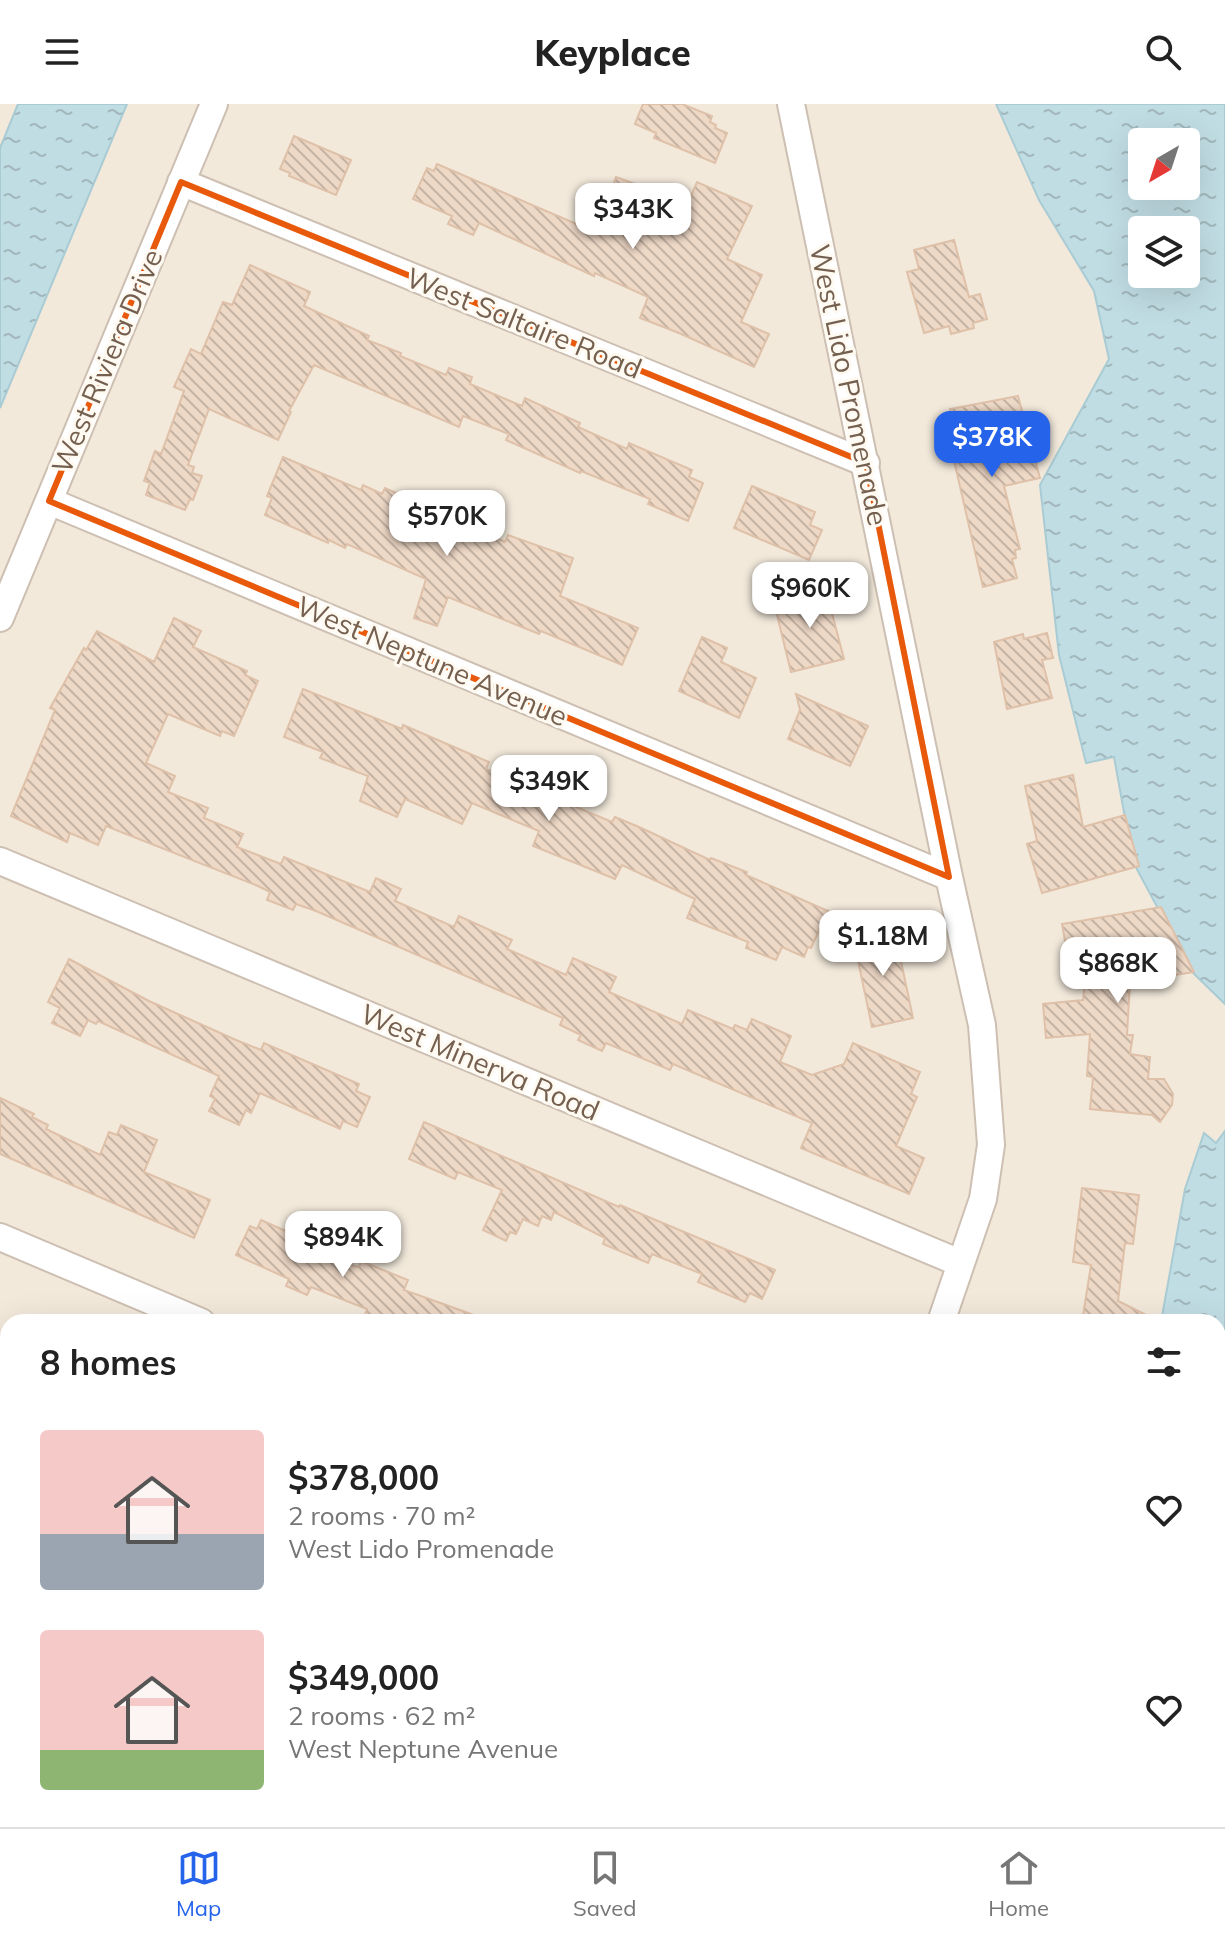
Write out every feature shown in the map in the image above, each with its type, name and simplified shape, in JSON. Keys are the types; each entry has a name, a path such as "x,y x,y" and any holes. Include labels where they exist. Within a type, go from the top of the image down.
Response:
{"street":[{"name":"West Riviera Drive","path":"0,618 214,104"},
{"name":"West Lido Promenade","path":"791,104 982,1025 991,1145 983,1199 944,1314"},
{"name":"West Saltaire Road","path":"181,182 866,463"},
{"name":"West Neptune Avenue","path":"49,501 949,877"},
{"name":"West Minerva Road","path":"0,861 960,1263"},
{"path":"0,1237 182,1314"}],"highlighted area":[{"path":"181,182 866,463 949,877 84,516 49,501"}],"shaded area":[{"path":"0,104 18,104 0,148"},
{"path":"127,104 996,104 1039,200 1095,291 1109,359 1040,485 1059,655 1086,762 1114,756 1133,862 1192,972 1225,1004 1225,1131 1216,1143 1205,1133 1185,1189 1162,1314 0,1314 0,408"}],"water":[{"path":"18,104 127,104 0,408 0,148"},
{"path":"996,104 1225,104 1225,1004 1192,972 1133,862 1114,757 1086,763 1059,655 1040,485 1109,359 1094,291 1039,200"},
{"path":"1225,1131 1225,1314 1162,1314 1185,1189 1204,1133 1216,1143"}],"building":[{"path":"643,104 682,104 712,116 710,122 716,125 715,128 727,133 715,163 654,138 656,133 635,124"},
{"path":"294,136 351,160 336,195 289,176 290,173 280,169"},
{"path":"437,164 581,226 584,221 599,227 616,177 688,203 697,182 752,206 727,259 762,275 741,322 769,334 754,367 640,318 648,297 595,273 594,276 479,223 473,235 448,224 452,216 413,199 427,168 434,171"},
{"path":"954,240 969,297 980,294 987,319 973,323 974,328 951,334 949,326 924,333 907,272 919,269 914,250"},
{"path":"250,265 310,292 304,306 369,336 367,340 401,353 400,356 446,375 449,368 472,377 470,384 522,406 525,398 627,449 629,443 692,470 689,477 703,483 688,521 648,504 650,499 580,473 506,440 509,434 463,416 459,427 314,365 289,411 278,440 209,409 188,465 194,467 192,473 202,476 193,500 190,499 185,510 146,495 150,483 144,481 155,451 161,454 184,391 174,387 191,349 201,354 223,302 232,305"},
{"path":"1018,396 1040,478 1004,486 1020,549 1015,550 1016,558 1012,559 1017,578 983,587 950,443 956,442 950,409"},
{"path":"283,457 361,490 363,485 382,494 385,488 505,542 508,535 573,558 560,596 638,628 622,665 448,597 437,626 414,618 426,579 347,544 345,548 329,540 328,543 265,515 272,498 267,496"},
{"path":"752,486 815,512 810,525 822,530 809,560 734,528"},
{"path":"819,580 824,599 828,598 844,659 791,672 776,611 800,605 795,586"},
{"path":"174,618 201,631 193,647 247,671 245,675 258,681 234,736 222,731 220,736 168,714 146,763 175,776 168,792 208,808 204,818 243,834 237,847 281,864 284,857 370,892 376,878 401,889 395,901 454,927 459,916 512,940 507,949 566,975 573,958 616,977 609,992 682,1024 688,1010 733,1029 735,1025 747,1030 752,1019 791,1036 780,1062 812,1075 844,1064 853,1043 920,1072 911,1094 917,1097 896,1146 924,1158 909,1194 801,1148 812,1123 673,1064 670,1070 606,1043 602,1051 578,1040 581,1035 560,1025 563,1018 316,911 296,904 293,910 267,900 270,892 258,886 106,826 98,845 70,833 67,842 11,816 55,710 50,708 97,631 154,662"},
{"path":"1047,633 1053,658 1042,660 1052,698 1007,709 994,642 1023,634 1024,639"},
{"path":"702,637 727,648 721,662 756,678 739,718 679,691"},
{"path":"303,689 402,729 403,725 489,762 486,769 612,822 615,817 710,860 747,872 746,875 828,911 811,948 808,947 804,957 782,947 776,960 746,948 748,942 687,918 695,899 622,865 615,879 533,846 539,831 472,803 462,824 405,799 397,817 360,801 368,776 320,758 323,752 284,737"},
{"path":"796,694 868,726 850,766 788,739 800,710"},
{"path":"1073,775 1083,827 1125,815 1139,866 1042,893 1027,844 1037,841 1025,786"},
{"path":"1161,907 1194,972 1130,982 1127,1035 1133,1035 1130,1054 1150,1057 1148,1079 1164,1079 1173,1094 1172,1105 1160,1122 1152,1115 1090,1109 1093,1077 1087,1076 1090,1034 1046,1038 1043,1004 1083,1000 1088,949 1067,952 1062,924"},
{"path":"894,928 913,1018 872,1027 853,937"},
{"path":"69,959 149,1001 236,1040 261,1050 264,1043 359,1084 356,1091 370,1097 357,1127 343,1121 340,1129 260,1093 251,1113 246,1110 239,1125 209,1111 215,1099 210,1096 219,1076 98,1021 96,1024 88,1020 80,1036 52,1023 60,1008 48,1002"},
{"path":"0,1098 34,1114 32,1117 48,1125 46,1129 100,1155 109,1132 117,1135 121,1125 157,1140 144,1172 210,1200 194,1238 0,1154"},
{"path":"424,1122 619,1207 775,1270 762,1299 750,1293 745,1302 698,1282 702,1274 652,1254 648,1263 603,1244 605,1238 554,1212 551,1220 542,1216 538,1226 523,1219 516,1234 510,1232 506,1241 483,1230 502,1190 458,1172 455,1179 409,1159"},
{"path":"1082,1188 1139,1195 1133,1244 1125,1243 1118,1301 1144,1314 1083,1314 1091,1265 1073,1262"},
{"path":"261,1220 354,1266 359,1267 361,1261 408,1280 404,1290 471,1314 365,1314 367,1309 311,1287 307,1295 286,1286 289,1279 236,1255 250,1226 257,1229"}]}
